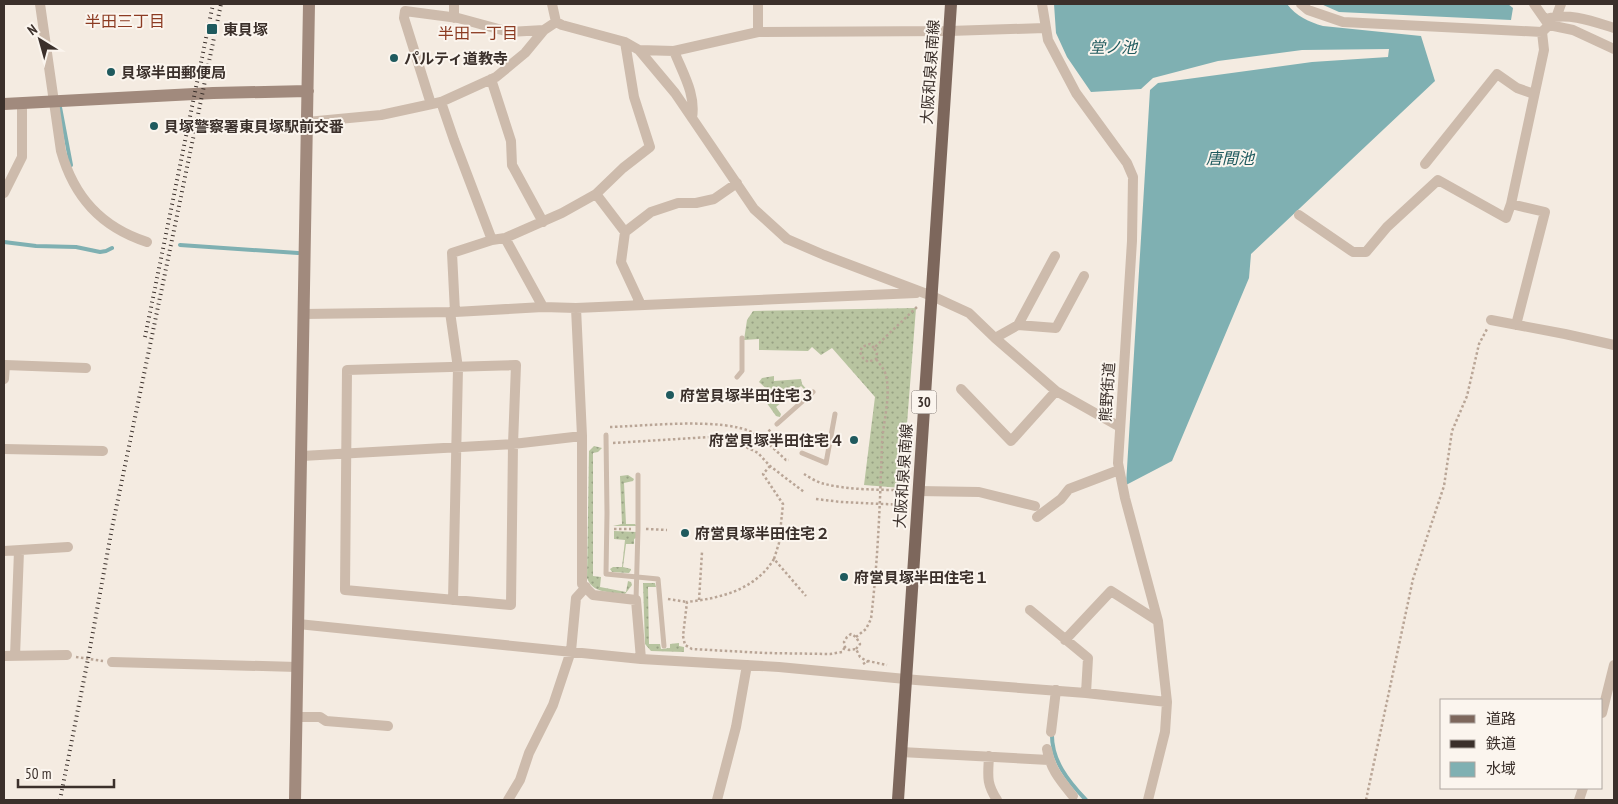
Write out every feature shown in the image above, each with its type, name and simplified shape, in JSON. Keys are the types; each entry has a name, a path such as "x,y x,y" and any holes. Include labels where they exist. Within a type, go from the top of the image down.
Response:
{"main road":[{"name":"大阪和泉泉南線","path":"898,800 906,679 913,490 951,4"}],"street":[{"path":"40,4 61,151 66,171 92,210 110,226 147,242"},
{"path":"295,800 309,4"},
{"path":"454,4 454,18"},
{"path":"552,4 556,22"},
{"path":"758,4 758,32"},
{"name":"熊野街道","path":"1042,4 1048,40 1087,111 1127,163 1133,177 1132,241 1118,463 1125,498 1158,621 1166,702 1165,732 1148,800"},
{"path":"1301,4 1308,10 1342,22 1545,25 1573,30 1614,49"},
{"path":"1299,215 1353,252 1366,252 1387,227 1438,180 1506,218 1511,204 1544,50 1545,25 1534,4"},
{"path":"1545,25 1557,15 1561,4"},
{"path":"431,104 404,18 405,11 414,8 509,32 544,30"},
{"path":"1557,15 1589,20 1614,28"},
{"path":"307,122 381,115 441,102 491,79 525,53 544,30 556,22"},
{"path":"556,22 625,42 639,50 675,93 754,209 788,239 824,255 927,294 969,313 1056,392 1120,427"},
{"path":"639,50 674,51 758,32 949,31 1046,28"},
{"path":"453,600 458,368 452,312 452,253 504,238 562,213 596,194 623,168 650,147 634,97 625,42"},
{"path":"674,51 692,95 694,105 692,118"},
{"path":"1425,164 1497,74 1517,88 1534,94"},
{"path":"491,79 511,142 512,165 543,222"},
{"path":"4,104 308,91"},
{"path":"441,102 492,240"},
{"path":"4,193 22,157 22,104"},
{"path":"641,305 621,262 625,232 651,212 678,203 696,203 714,198 737,183"},
{"path":"596,194 625,232"},
{"path":"1511,204 1545,212 1516,324"},
{"path":"504,238 543,307"},
{"path":"995,338 1018,325 1055,256"},
{"path":"1018,325 1056,328 1084,276"},
{"path":"303,314 452,312 543,307 576,308 927,294"},
{"path":"576,308 582,436 582,584 593,595 636,600 641,659"},
{"path":"1491,320 1614,345"},
{"path":"516,365 513,444 511,605 345,590 347,370 516,365"},
{"path":"4,379 5,366 86,368"},
{"path":"961,388 1011,441 1056,392"},
{"path":"302,456 513,444 582,436"},
{"path":"4,449 103,451"},
{"path":"1037,517 1061,499 1069,489 1119,470"},
{"path":"913,490 979,492 1035,506"},
{"path":"4,552 68,547"},
{"path":"15,656 20,551"},
{"path":"508,800 520,780 529,753 553,706 571,651 576,598 586,587"},
{"path":"1065,640 1111,591 1158,621"},
{"path":"1030,610 1088,658 1086,692"},
{"path":"298,624 641,659 747,665 1086,692 1166,702"},
{"path":"4,656 67,656"},
{"path":"112,662 297,666"},
{"path":"717,800 736,727 747,665"},
{"path":"1603,709 1614,666"},
{"path":"1051,732 1056,690"},
{"path":"296,716 320,717 326,721 388,726"},
{"path":"901,752 989,756 1048,754 1056,775 1073,796"},
{"path":"989,756 988,781 990,789 997,800"}],"lane":[{"path":"737,377 742,371 742,338"},
{"path":"777,424 813,392"},
{"path":"802,453 826,463 835,414"},
{"path":"606,435 606,574 658,579 664,646"},
{"path":"636,600 638,475"}],"path":[{"path":"874,348 920,303"},
{"path":"1366,800 1413,579 1444,486 1452,431 1467,396 1479,344 1491,320"},
{"path":"856,637 866,629 871,619 879,538 882,442 888,407 886,375 876,359 877,353 872,345 867,344 862,347 860,352 863,358 868,362 876,359"},
{"path":"610,427 720,424 753,433 786,460 789,460"},
{"path":"761,438 777,424"},
{"path":"606,443 710,437 742,445 758,453 770,466 804,492"},
{"path":"660,597 686,602 734,593 747,586 765,571 774,559 779,543 783,504 763,474 770,466"},
{"path":"804,474 819,483 881,490 913,490"},
{"path":"816,499 907,505"},
{"path":"699,600 702,552"},
{"path":"774,559 806,596"},
{"path":"686,602 683,640 689,648 765,653 830,654 842,652 845,647 844,642 852,634 860,644 856,650"},
{"path":"845,647 849,650 856,650"},
{"path":"856,650 860,657 868,662"},
{"path":"67,656 112,662"}],"green space":[{"path":"916,308 902,488 864,485 875,397 832,348 821,355 812,347 808,351 759,350 759,339 744,340 747,320 753,311"},
{"path":"774,376 774,381 801,379 802,384 808,391 801,386 776,407 781,414 780,417 776,416 764,399 770,392 759,382 762,378"},
{"path":"594,446 602,448 598,452 593,453 593,576 601,577 600,587 626,592 628,581 631,582 632,585 625,594 598,590 587,578 589,451"},
{"path":"628,475 634,479 624,483 626,524 635,524 637,526 613,526 622,524 620,476"},
{"path":"614,531 637,532 634,544 626,544 623,567 631,569 629,573 612,572 610,569 622,567 625,540 614,539"},
{"path":"643,583 655,583 656,587 648,587 649,644 660,644 661,649 670,648 670,644 679,643 679,646 684,647 684,652 651,651 645,644"}],"water":[{"name":"唐間池","path":"1054,4 1287,4 1303,18 1323,26 1421,36 1435,81 1251,254 1249,278 1172,461 1126,485 1150,90 1158,83 1312,62 1388,57 1389,49 1302,50 1218,61 1153,78 1141,89 1091,92 1067,57 1056,33"},
{"path":"1321,4 1508,4 1513,8 1511,20 1339,12"}],"waterway":[{"path":"60,107 71,165"},
{"path":"4,242 36,246 76,247 100,252 112,248"},
{"path":"180,245 298,253"},
{"path":"1052,733 1054,752 1062,770 1086,800"}],"railway":[{"path":"145,337 213,4"},
{"path":"60,800 112,528 221,4"}],"place":[{"name":"東貝塚","path":"212,29"},
{"name":"パルティ道教寺","path":"394,58"},
{"name":"貝塚半田郵便局","path":"111,72"},
{"name":"貝塚警察署東貝塚駅前交番","path":"154,126"},
{"name":"府営貝塚半田住宅３","path":"670,395"},
{"name":"府営貝塚半田住宅４","path":"854,440"},
{"name":"府営貝塚半田住宅２","path":"685,533"},
{"name":"府営貝塚半田住宅１","path":"844,577"}],"district":[{"name":"半田三丁目","path":"125,21"},
{"name":"半田一丁目","path":"478,33"}],"water label":[{"name":"堂ノ池","path":"1113,47"}]}
